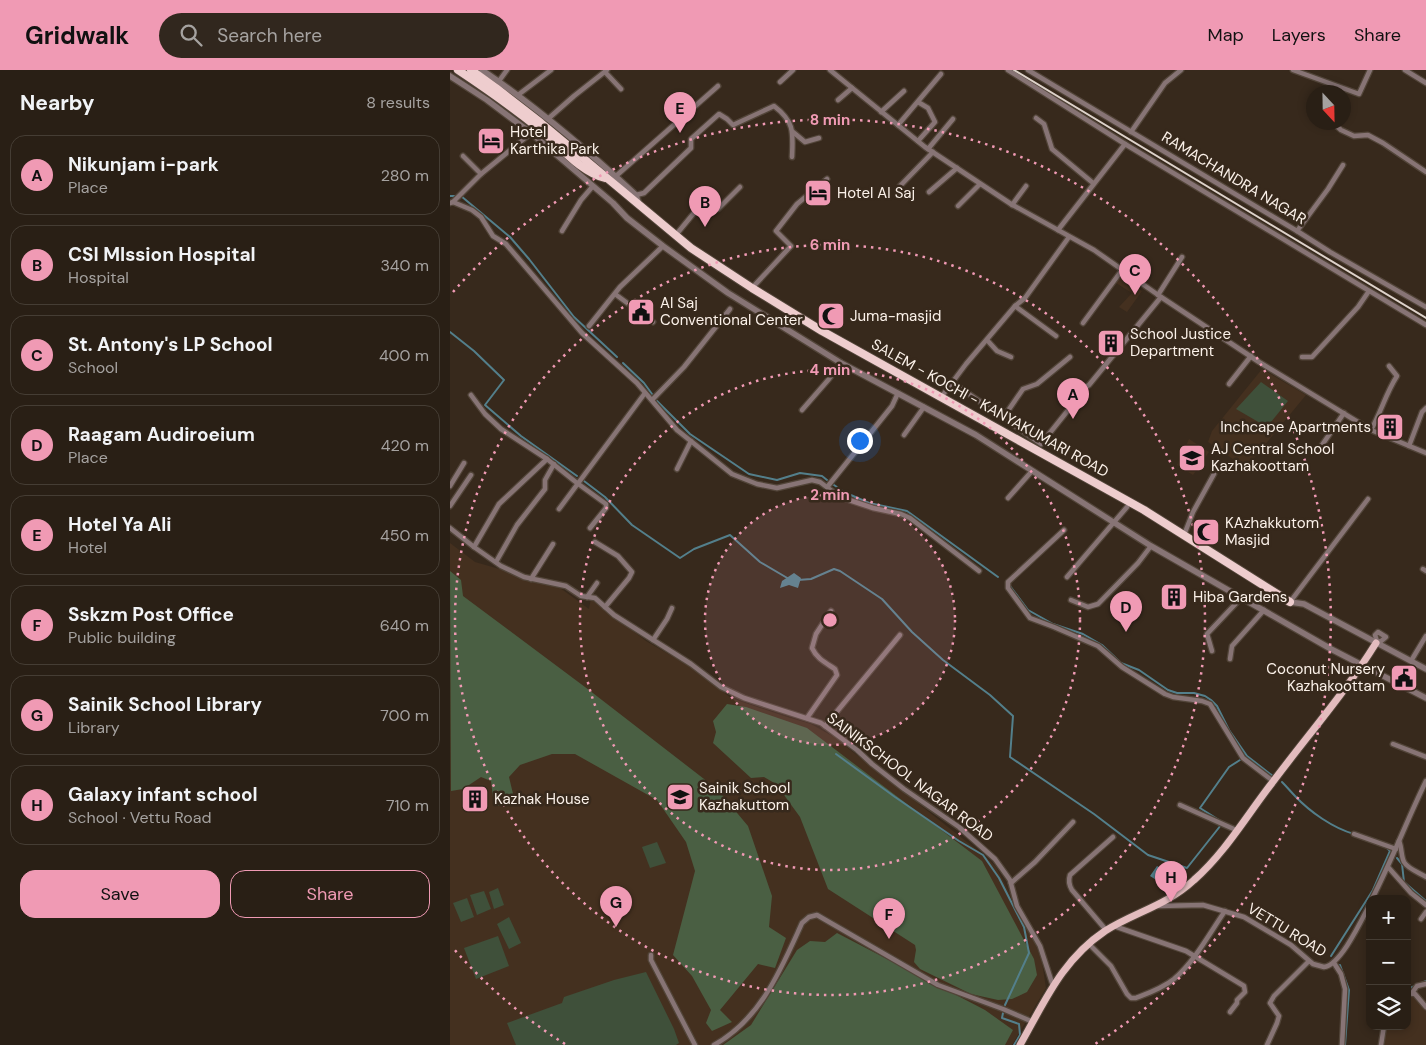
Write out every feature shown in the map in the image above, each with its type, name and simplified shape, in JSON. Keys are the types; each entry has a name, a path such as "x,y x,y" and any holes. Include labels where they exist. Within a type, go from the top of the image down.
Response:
{"highway":[{"name":"SALEM - KOCHI - KANYAKUMARI ROAD","path":"458,70 493,93 592,174 613,178"},
{"name":"SALEM - KOCHI - KANYAKUMARI ROAD","path":"471,70 595,168 613,178 675,236 752,288 822,331 1144,510 1290,602"}],"main road":[{"path":"1020,1045 1053,986 1075,955 1106,930 1158,906 1174,896 1210,865 1340,696 1376,642"}],"street":[{"path":"482,70 548,118 613,178 636,195 640,205"},
{"path":"498,81 507,70"},
{"path":"518,95 551,70"},
{"path":"780,82 793,70"},
{"path":"830,70 930,151 1012,205 1094,250 1251,356 1372,430 1426,453"},
{"path":"1008,70 1125,144 1426,326"},
{"name":"RAMACHANDRA NAGAR","path":"1028,70 1426,308"},
{"path":"1131,132 1166,84 1181,70"},
{"path":"1293,70 1359,94 1370,70"},
{"path":"1404,70 1426,83"},
{"path":"548,118 606,71 620,89"},
{"path":"898,125 941,74"},
{"path":"450,76 532,133 628,218 728,293 841,363 976,435 1152,546 1331,649 1426,698"},
{"path":"613,178 718,86"},
{"path":"838,100 852,88"},
{"path":"881,112 904,91"},
{"path":"918,102 928,108 935,122 918,141"},
{"path":"636,195 644,193 691,148 691,139 719,114 728,119 733,125 774,106 788,121 794,132 805,142 819,138"},
{"path":"1036,118 1044,124 1052,149 1093,183"},
{"path":"900,186 930,151 953,119"},
{"path":"1341,130 1354,136 1368,135 1426,172"},
{"path":"792,157 794,132"},
{"path":"532,133 481,174 452,203 472,210 481,217 493,236 506,244 582,333 652,400 678,430 732,474 745,480 777,488 812,480 828,486 840,497 910,518 979,571"},
{"path":"1058,230 1125,144"},
{"path":"463,156 481,174"},
{"path":"1297,231 1343,165"},
{"path":"929,192 957,168"},
{"path":"752,288 791,246 776,231 797,204 827,179"},
{"path":"958,206 980,184"},
{"path":"562,231 581,200 593,186"},
{"path":"1012,205 1026,186"},
{"path":"675,236 704,202 711,205 714,209 718,209 740,187"},
{"path":"942,396 987,340 1025,298 1070,237"},
{"path":"589,326 626,281 663,246"},
{"path":"1073,395 1089,385 1160,296 1182,257"},
{"path":"1083,323 1122,270"},
{"path":"1302,357 1312,358 1358,307 1369,291"},
{"path":"615,294 653,322"},
{"path":"1016,306 1056,336"},
{"path":"652,400 684,366 730,309"},
{"path":"987,340 997,351 1010,357"},
{"path":"1229,384 1251,356"},
{"path":"1003,418 1022,389 1037,384 1070,357"},
{"path":"802,410 841,363"},
{"path":"1372,430 1387,392 1397,376 1389,366"},
{"path":"953,383 1041,444 1069,409"},
{"path":"559,509 645,393"},
{"path":"828,486 892,406 898,393"},
{"path":"471,395 485,414 500,429 554,464 607,506 590,528"},
{"path":"904,435 924,407"},
{"path":"1409,446 1422,412 1426,408"},
{"path":"1320,448 1344,413"},
{"path":"678,470 691,441"},
{"path":"474,547 499,504 547,459"},
{"path":"450,486 464,463"},
{"path":"496,562 517,525 545,489 544,480 554,464"},
{"path":"1008,498 1032,471"},
{"path":"1184,536 1193,512 1214,474"},
{"path":"450,506 470,475"},
{"path":"1368,499 1290,602 1304,604 1426,669"},
{"path":"1067,577 1128,508"},
{"name":"SAINIKSCHOOL NAGAR ROAD","path":"450,528 496,562 524,577 566,586 581,596 595,598 614,615 692,664 722,687 744,698 807,718 825,726 904,789 959,827 995,859 1011,883 1016,906 1040,946 1053,986"},
{"path":"1064,530 1008,582 1008,588 1021,608 1030,618 1037,622 1054,627 1098,646 1122,667 1165,694 1173,697 1202,700 1210,704 1243,758 1273,781"},
{"path":"595,542 618,556 632,572 605,608"},
{"path":"531,579 553,544"},
{"path":"1071,600 1088,607 1098,604 1152,546"},
{"path":"587,597 597,583"},
{"path":"1212,651 1207,634 1242,597"},
{"path":"653,640 672,608"},
{"path":"1230,659 1232,646 1264,610"},
{"path":"807,718 837,675 835,669 821,660 812,648 816,634 831,611"},
{"path":"825,726 900,635"},
{"path":"1411,661 1426,636"},
{"path":"1393,744 1426,757"},
{"path":"1374,895 1426,781"},
{"path":"1180,805 1236,830"},
{"path":"1011,883 1035,862 1073,822"},
{"path":"1354,834 1396,849"},
{"path":"1106,930 1072,890 1068,880 1070,875 1113,837"},
{"path":"1398,841 1407,866 1426,877"},
{"path":"1388,867 1411,893 1426,905"},
{"name":"VETTU ROAD","path":"1158,906 1203,905 1244,917 1291,944 1309,961 1317,966 1324,967 1334,963 1366,913"},
{"path":"1088,943 1111,966 1127,994 1131,998 1136,998 1163,986 1174,978 1195,955 1225,911"},
{"path":"1421,919 1426,912"},
{"path":"714,1045 739,1028 748,1018 776,980 802,923 809,917 817,915 938,985 1004,1009 1033,1022"},
{"path":"1114,926 1195,955 1244,986 1245,992 1237,1000 1237,1003 1230,1012"},
{"path":"652,955 651,960 695,1045"},
{"path":"1267,1045 1279,1016 1270,1002 1309,961"},
{"path":"1334,963 1341,974 1345,989 1342,1045"},
{"path":"1411,991 1417,986 1426,984"},
{"path":"1411,993 1415,994 1426,1006"},
{"path":"1381,1045 1383,1030"}],"shaded area":[{"path":"1120,276 1142,291 1127,312 1119,307 1132,293 1116,283"},
{"path":"1262,369 1306,395 1246,468 1208,442 1212,431"},
{"name":"AJ Central School Kazhakoottam","path":"1189,439 1209,452 1193,475 1177,465"},
{"name":"Sainik School Kazhakuttom","path":"450,543 475,562 556,585 589,609 591,598 646,641 691,667 731,698 811,724 834,737 986,857 996,867 1010,894 1012,906 1034,940 1042,962 1046,988 1012,1045 450,1045"},
{"path":"1412,996 1426,1008 1426,1045 1385,1045 1385,1030 1411,1030"}],"green space":[{"path":"1261,382 1288,401 1267,427 1236,409"},
{"path":"450,571 461,580 463,596 717,789 748,826 772,896 769,927 786,938 775,968 758,964 720,1010 732,1022 712,1031 706,1023 711,1010 692,976 673,955 695,871 686,842 657,800 575,754 552,754 520,765 509,777 514,798 501,806 494,806 491,781 481,777 463,789 451,791"},
{"path":"727,704 746,707 807,728 982,861 1034,959 1037,975 1027,992 1012,999 998,1000 971,994 920,969 914,962 915,945 828,889 800,817 776,784 764,777 751,778 713,743 716,732 713,721"},
{"path":"657,842 666,863 650,868 642,847"},
{"path":"498,888 504,905 494,909 489,892"},
{"path":"484,891 491,909 477,915 470,895"},
{"path":"467,898 474,917 461,922 453,903"},
{"path":"509,917 521,943 509,949 497,924"},
{"path":"837,933 985,1010 1013,1030 1005,1045 723,1045 751,1025 797,950 810,941 825,942"},
{"path":"498,936 509,966 476,979 464,948"},
{"path":"646,972 674,1029 679,1043 676,1045 516,1045 507,1023 562,1003 564,997 614,980"}],"water":[{"path":"794,573 801,578 798,588 789,585 780,588 782,581"},
{"path":"1157,866 1180,879 1172,890 1150,876"}],"waterway":[{"path":"450,196 457,196"},
{"path":"461,196 510,237 574,317 617,357"},
{"path":"450,332 474,351 504,380 485,405 521,436 577,476"},
{"path":"623,363 644,383 652,394"},
{"path":"657,401 690,434 749,474 777,480 800,473 822,476 827,480"},
{"path":"584,481 605,497 632,525 680,558 694,549 730,535 760,562 789,579"},
{"path":"834,485 844,492 869,503 907,511 998,577"},
{"path":"798,580 811,579 834,569 882,599 912,632 943,660 990,695 1013,716 1010,757 1094,814 1148,855 1187,868 1221,825"},
{"path":"1010,586 1028,610 1053,624 1083,634 1102,645 1121,663 1139,670 1168,690 1177,693 1194,693 1211,700 1217,706 1229,730 1247,756 1274,777"},
{"path":"836,754 959,841 983,855 999,878 1024,927 1029,953 1005,1005"},
{"path":"1219,820 1200,808 1229,767 1240,760"},
{"path":"1282,782 1301,802 1330,824 1354,834"},
{"path":"1331,956 1373,890 1390,851 1386,847"},
{"path":"1397,858 1402,864 1404,882 1426,901"},
{"path":"1340,965 1349,990 1345,1045"},
{"path":"1411,988 1426,981"},
{"path":"1003,1013 1002,1018 1019,1024 1020,1035 1014,1045"}],"railway":[{"path":"1014,70 1426,318"}],"place":[{"name":"Hotel Ya Ali","path":"680,133"},
{"name":"Hotel Karthika Park","path":"491,141"},
{"name":"Hotel Al Saj","path":"818,193"},
{"name":"CSI MIssion Hospital","path":"705,227"},
{"name":"St. Antony's LP School","path":"1135,295"},
{"name":"Al Saj Conventional Center","path":"641,312"},
{"name":"Juma-masjid","path":"831,316"},
{"name":"School Justice Department","path":"1111,343"},
{"name":"Nikunjam i-park","path":"1073,419"},
{"name":"Inchcape Apartments","path":"1390,427"},
{"name":"AJ Central School Kazhakoottam","path":"1192,458"},
{"name":"KAzhakkutom Masjid","path":"1206,532"},
{"name":"Hiba Gardens","path":"1174,597"},
{"name":"Raagam Audiroeium","path":"1126,632"},
{"name":"Coconut Nursery Kazhakoottam","path":"1404,678"},
{"name":"Sainik School Kazhakuttom","path":"680,797"},
{"name":"Kazhak House","path":"475,799"},
{"name":"Galaxy infant school","path":"1171,902"},
{"name":"Sainik School Library","path":"616,927"},
{"name":"Sskzm Post Office","path":"889,939"}]}
